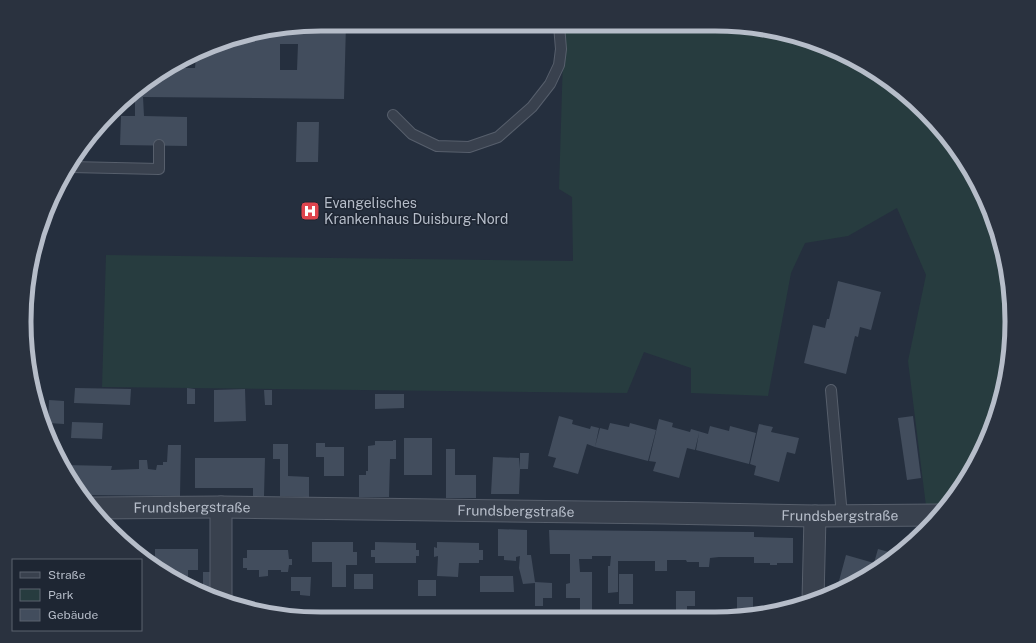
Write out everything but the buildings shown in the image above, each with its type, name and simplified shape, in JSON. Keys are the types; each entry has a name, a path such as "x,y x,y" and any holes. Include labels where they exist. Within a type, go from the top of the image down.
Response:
{"street":[{"name":"Frundsbergstraße","path":"99,508 221,507 815,516 931,515"},
{"path":"221,507 221,594"},
{"path":"813,595 815,516"}],"lane":[{"path":"393,115 412,134 437,146 469,147 498,137 532,107 550,84 558,65 562,49 560,31"},
{"path":"76,167 158,169 159,145"},
{"path":"830,390 842,516"}],"green space":[{"path":"564,31 714,31 752,33 790,41 826,53 876,80 906,103 933,130 956,160 966,176 990,228 1003,284 1005,322 1003,359 990,415 966,467 938,507 926,506 908,361 926,275 897,208 848,236 805,243 791,273 768,396 691,393 691,368 644,352 627,393 102,387 106,255 573,261 572,197 559,189"}],"place":[{"name":"Evangelisches Krankenhaus Duisburg-Nord","path":"310,211"}]}
